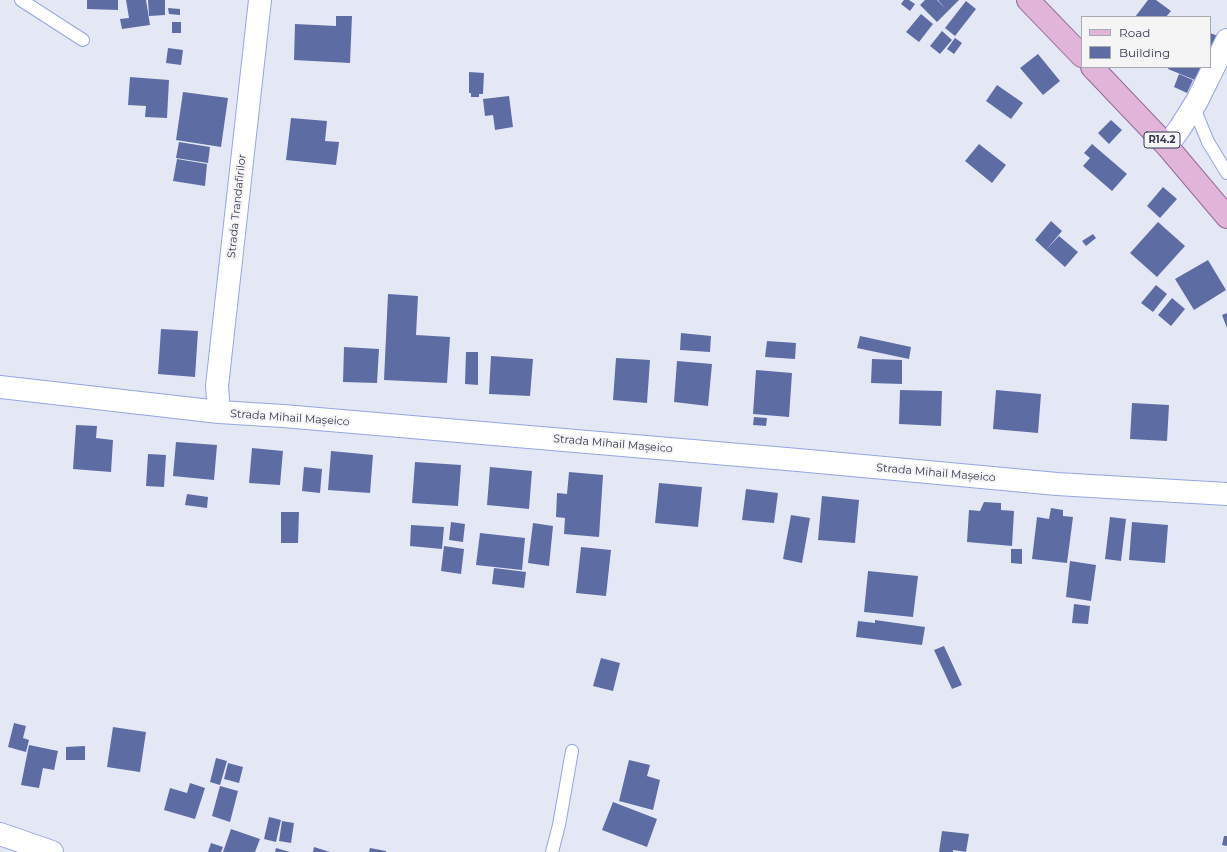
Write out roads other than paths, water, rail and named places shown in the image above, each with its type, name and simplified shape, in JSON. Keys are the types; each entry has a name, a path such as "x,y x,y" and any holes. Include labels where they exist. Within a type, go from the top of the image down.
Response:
{"main road":[{"path":"1028,0 1081,55"},
{"name":"R14.2","path":"1093,68 1167,146 1227,218"}],"street":[{"name":"Strada Trandafirilor","path":"219,412 217,386 260,0"},
{"path":"1167,146 1194,108 1227,40"},
{"name":"Strada Mihail Mașeico","path":"0,387 219,412 774,458 1057,484 1227,494"},
{"path":"0,834 52,852"}],"lane":[{"path":"21,0 83,40"},
{"path":"1194,108 1208,142 1227,173"},
{"path":"552,852 572,751"}]}
